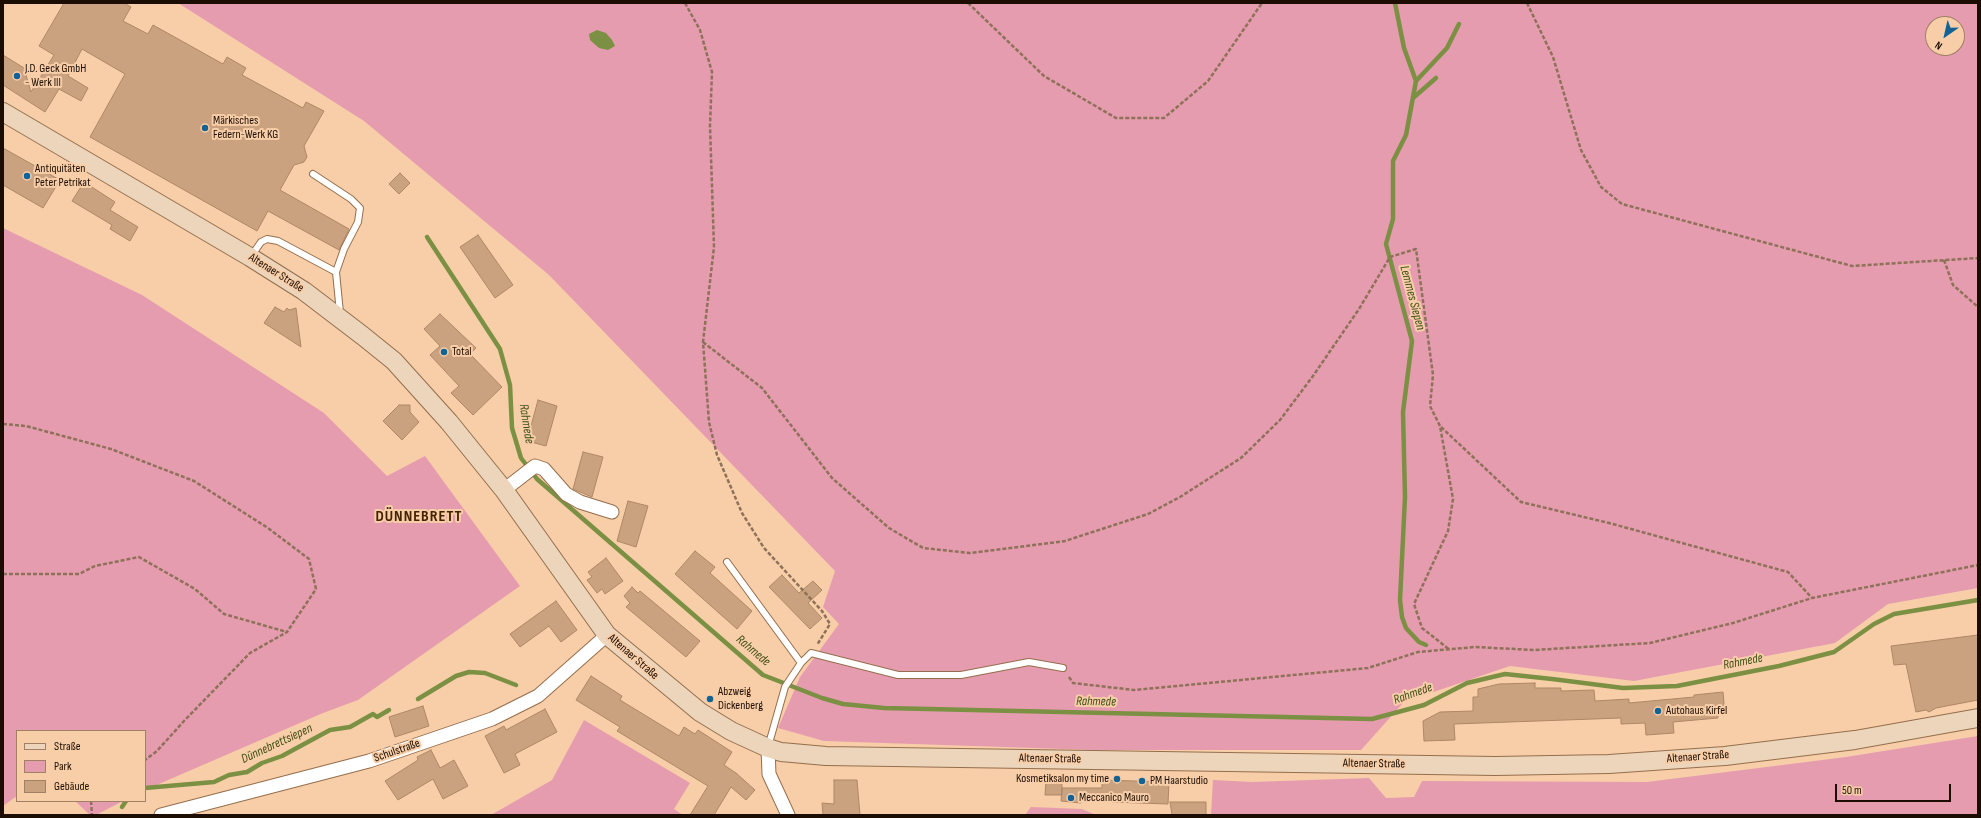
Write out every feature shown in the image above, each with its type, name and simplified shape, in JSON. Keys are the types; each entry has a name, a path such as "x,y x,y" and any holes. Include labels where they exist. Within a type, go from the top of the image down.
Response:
{"main road":[{"name":"Altenaer Straße","path":"3,112 250,257 304,291 340,317 394,361 449,422 504,490 607,635 700,712 731,731 768,748 781,752 834,756 1495,766 1609,764 1725,756 1855,740 1978,718"}],"street":[{"path":"504,490 530,470 544,469 566,494 580,502 612,512"},
{"name":"Schulstraße","path":"161,815 369,761 492,719 538,696 607,635"},
{"path":"768,748 769,774 788,815"}],"lane":[{"path":"313,174 351,199 360,208 358,222 344,249 336,272 340,317"},
{"path":"250,257 261,242 267,239 278,241 336,272"},
{"path":"727,562 801,663"},
{"path":"768,748 785,687 801,663 811,652 898,675 961,675 1029,662 1063,668"}],"path":[{"path":"685,3 700,30 712,72 710,126 714,247 703,342 709,422 717,455 742,513 764,548 822,611 830,624 811,652"},
{"path":"968,3 1044,76 1116,118 1164,118 1208,81 1262,3"},
{"path":"1527,3 1553,57 1581,150 1601,187 1622,204 1852,266 1978,258"},
{"path":"703,342 762,388 832,478 889,528 923,548 970,553 1066,541 1148,514 1180,497 1241,458 1280,420 1313,376 1359,309 1390,257 1416,249 1433,375 1430,406 1440,426 1453,499 1448,531 1414,604 1422,628 1450,650"},
{"path":"1944,260 1953,285 1978,307"},
{"path":"3,424 26,426 111,449 194,481 268,528 309,559 316,589 287,632 250,653 157,751 146,759"},
{"path":"1440,426 1521,502 1609,523 1788,572 1812,598"},
{"path":"3,574 79,574 95,566 138,557 195,589 224,614 287,632"},
{"path":"1063,668 1073,683 1134,690 1368,668 1418,652 1475,647 1534,650 1650,642 1732,623 1812,598 1978,565"},
{"path":"91,802 92,815"}],"green space":[{"path":"178,3 1978,3 1978,588 1888,604 1835,643 1634,681 1510,666 1404,702 1361,750 1092,750 824,741 778,728 800,677 839,624 823,607 835,571 549,275 364,121"},
{"path":"3,228 142,295 324,413 387,476 425,456 520,586 358,700 323,713 146,790 146,730 16,730 16,797 3,806"},
{"path":"584,720 690,783 674,809 683,815 491,815 552,780"},
{"path":"1978,736 1978,815 1211,815 1213,780 1252,782 1369,778 1386,798 1414,797 1422,781 1647,782 1846,757"},
{"path":"76,802 121,802 96,815 90,815"},
{"path":"1031,807 1082,809 1096,815 1025,815"}],"shaded area":[{"path":"597,30 606,33 615,46 608,50 599,48 590,40 589,34"}],"building":[{"name":"Märkisches Federn-Werk KG","path":"64,3 124,3 131,7 123,21 148,34 153,25 223,64 227,57 246,68 242,75 303,108 306,102 324,111 304,146 307,157 304,162 294,165 280,190 349,229 339,250 268,211 257,231 90,137 125,74 82,49 68,76 88,88 81,101 59,89 45,112 3,85 3,55 24,68 31,92 54,55 39,46"},
{"name":"Antiquitäten Peter Petrikat","path":"3,148 60,180 43,208 3,185"},
{"path":"400,173 410,183 399,194 389,184"},
{"path":"84,182 115,202 110,210 138,227 130,241 110,229 112,225 72,201"},
{"path":"478,235 513,285 495,298 460,247"},
{"path":"275,307 284,312 287,308 289,310 296,308 301,347 264,323"},
{"path":"440,314 476,348 470,354 502,387 473,415 451,393 459,386 430,355 440,346 424,329"},
{"path":"538,400 557,406 546,446 527,441"},
{"path":"399,405 410,405 410,412 419,422 402,440 383,421"},
{"path":"583,452 603,457 592,497 573,489"},
{"path":"628,501 648,506 636,547 617,541"},
{"path":"695,551 715,567 710,573 752,611 737,629 675,574"},
{"path":"606,558 623,581 605,594 602,589 597,593 587,580 592,577 588,572"},
{"path":"782,575 799,593 813,581 822,590 808,603 822,618 810,629 769,587"},
{"path":"632,587 638,593 640,591 700,641 686,657 626,607 630,603 624,596"},
{"path":"556,601 577,630 561,642 549,626 520,647 510,634"},
{"path":"1978,635 1978,700 1936,708 1929,712 1926,710 1916,712 1906,664 1894,665 1891,646"},
{"path":"591,676 622,696 620,700 679,736 684,727 695,734 698,730 732,752 724,765 736,773 755,790 746,800 731,787 714,815 690,815 708,786 617,731 620,727 576,700"},
{"path":"1535,683 1535,688 1561,688 1561,691 1594,690 1595,701 1629,699 1629,703 1694,697 1694,695 1723,692 1725,714 1718,714 1718,718 1673,722 1674,733 1646,735 1645,723 1621,724 1621,718 1454,724 1455,740 1424,741 1423,721 1440,712 1473,711 1473,697 1478,697 1478,689 1499,684"},
{"path":"423,706 429,726 395,737 389,717"},
{"path":"545,709 557,732 515,754 520,765 504,773 485,736 504,726 506,730"},
{"path":"431,750 440,768 454,760 468,786 443,799 433,779 398,800 385,781 418,760 417,757"},
{"path":"834,780 857,780 860,815 823,815 822,803 834,804"},
{"path":"1046,780 1062,781 1062,795 1045,795"},
{"path":"1102,780 1169,782 1168,804 1082,801 1081,803 1061,801 1062,788 1102,788"},
{"path":"1170,802 1206,802 1206,815 1172,815"}],"waterway":[{"name":"Lemmes Siepen","path":"1395,3 1404,48 1416,81 1406,135 1393,161 1393,219 1386,244 1412,341 1403,412 1405,497 1400,600 1402,617 1406,628 1419,642 1426,645"},
{"path":"1416,81 1447,48 1459,24"},
{"path":"1413,98 1436,78"},
{"name":"Rahmede","path":"427,237 500,349 510,385 512,428 521,458 537,479 763,675 822,698 843,704 884,708 1372,719 1424,705 1467,683 1505,674 1623,688 1677,686 1779,666 1834,652 1874,624 1894,614 1978,600"},
{"name":"Dünnebrettsiepen","path":"418,699 456,676 469,672 485,673 516,685"},
{"name":"Dünnebrettsiepen","path":"146,788 214,782 229,775 247,772 262,763 282,756 330,730 350,727 373,714 377,717 389,710"},
{"name":"Dünnebrettsiepen","path":"122,807 125,802"}],"place":[{"name":"J.D. Geck GmbH - Werk III","path":"17,76"},
{"name":"Märkisches Federn-Werk KG","path":"205,128"},
{"name":"Antiquitäten Peter Petrikat","path":"27,176"},
{"name":"Total","path":"444,352"},
{"name":"Abzweig Dickenberg","path":"710,699"},
{"name":"Autohaus Kirfel","path":"1658,711"},
{"name":"Kosmetiksalon my time","path":"1117,779"},
{"name":"PM Haarstudio","path":"1142,781"},
{"name":"Meccanico Mauro","path":"1071,798"}],"district":[{"name":"DÜNNEBRETT","path":"419,517"}]}
